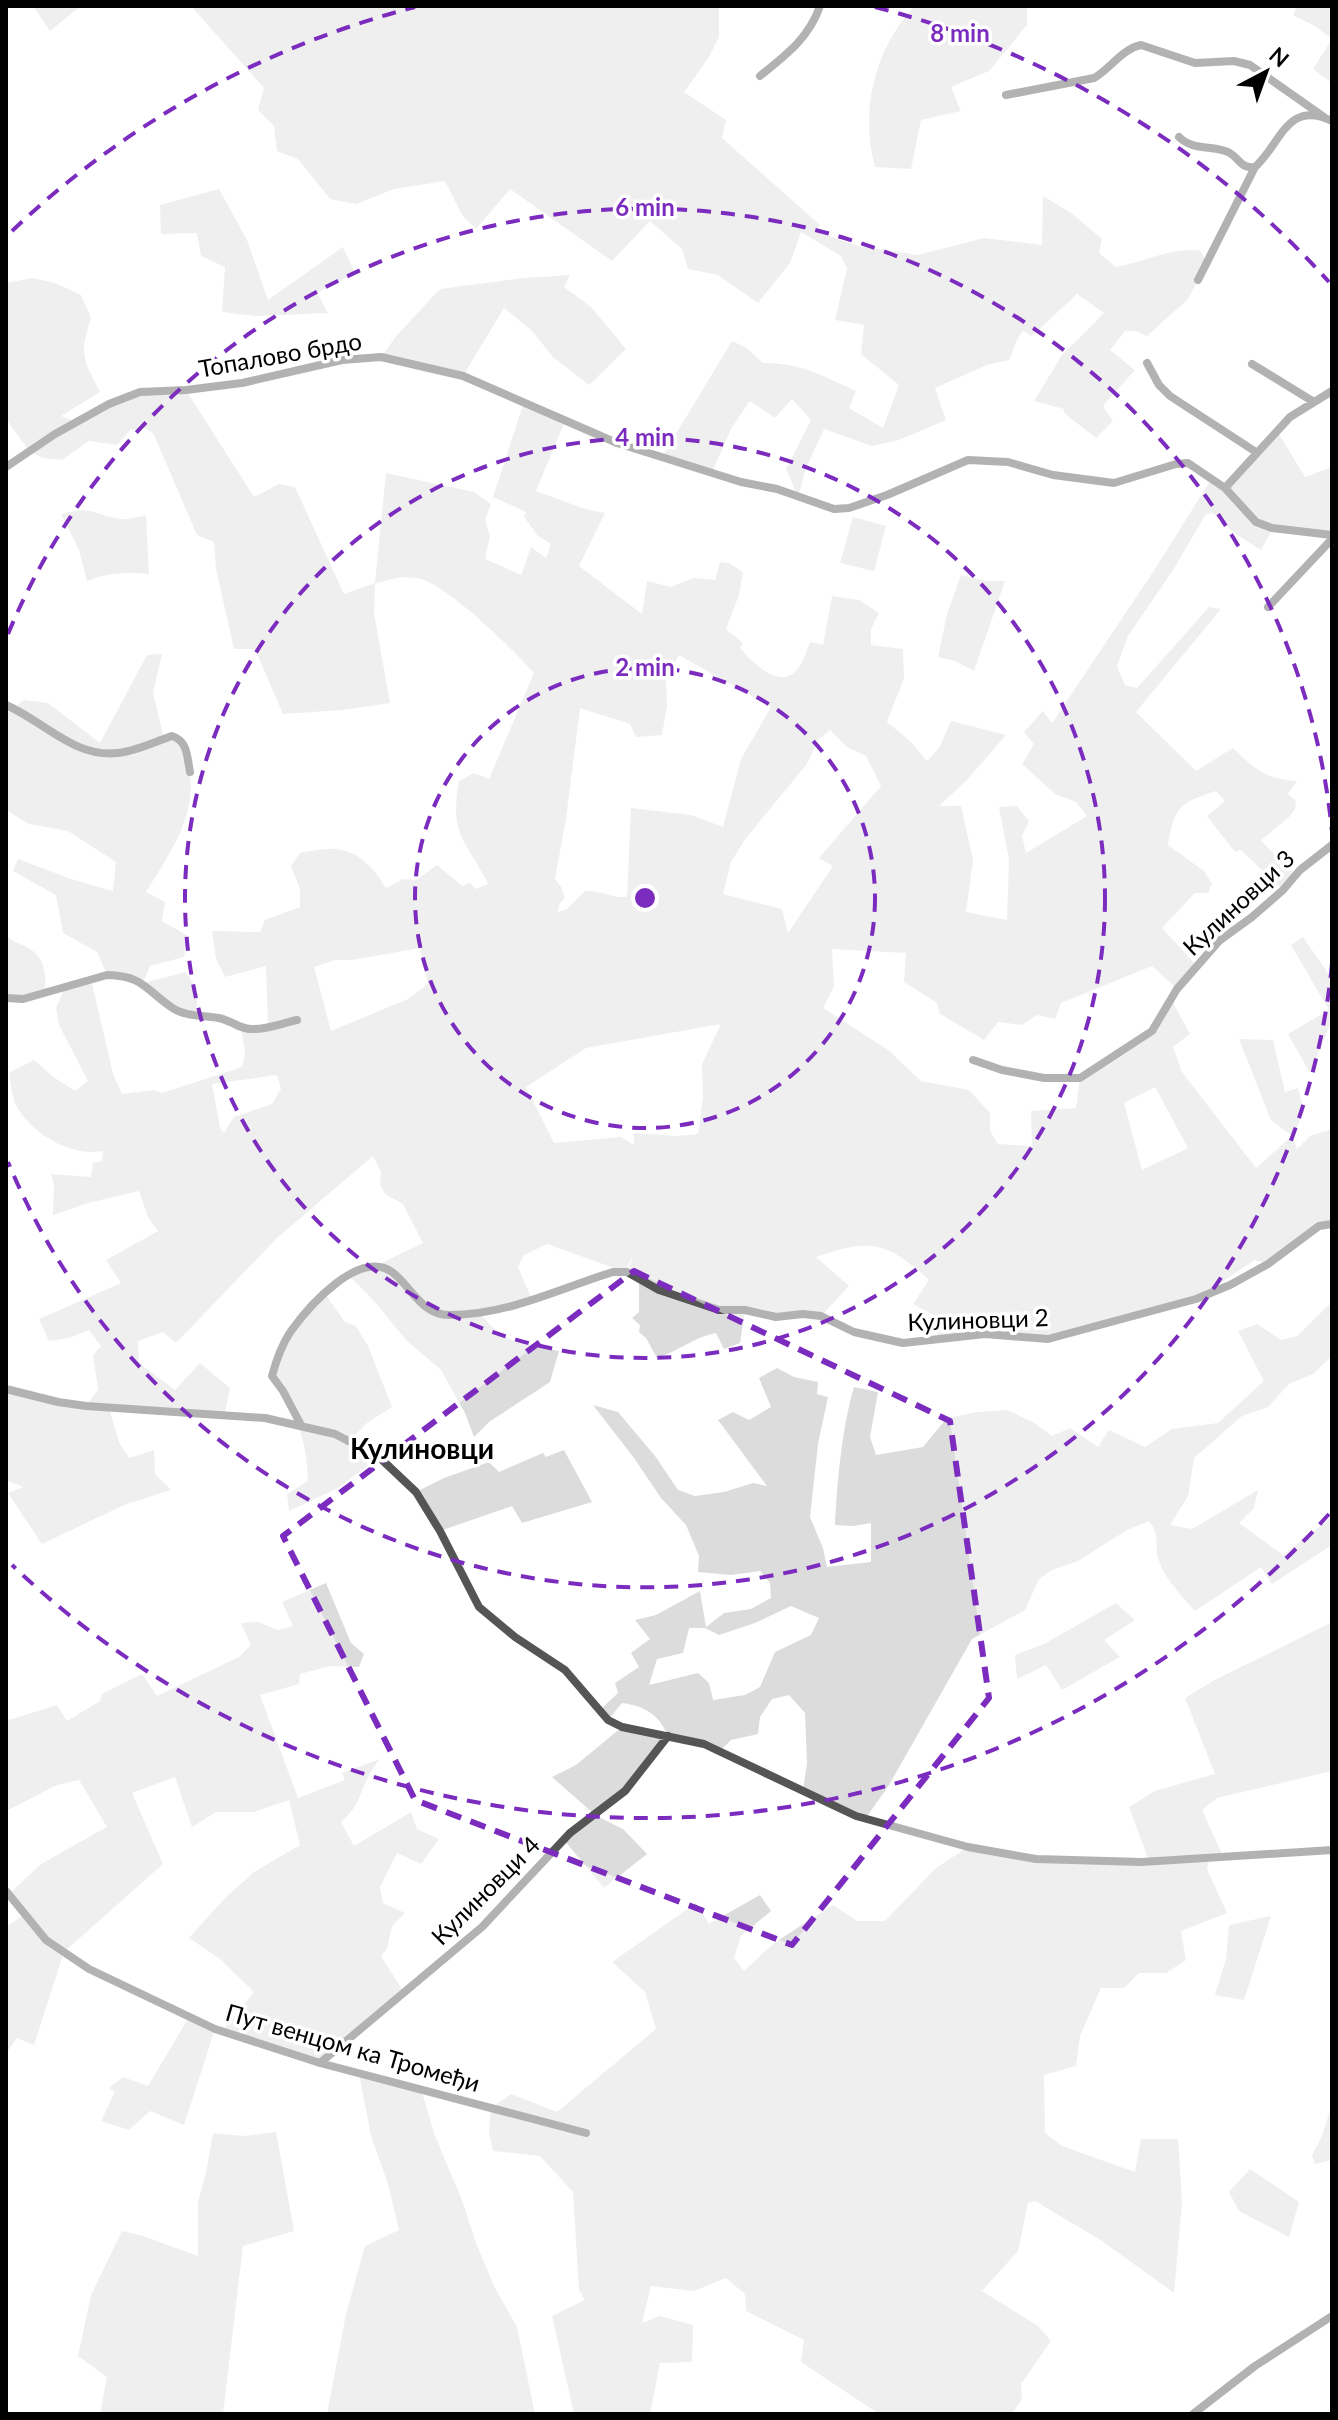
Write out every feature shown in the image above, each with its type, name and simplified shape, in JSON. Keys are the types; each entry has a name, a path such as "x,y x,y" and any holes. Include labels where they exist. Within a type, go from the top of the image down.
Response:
{"street":[{"path":"760,76 787,54 813,26 820,6"},
{"path":"1006,95 1094,78 1126,51 1141,45 1195,63 1234,61 1250,65 1328,119"},
{"path":"1198,280 1255,167 1266,157 1281,132 1293,120 1307,114 1328,119"},
{"path":"1179,137 1196,146 1224,151 1235,157 1242,166 1255,167"},
{"name":"Топалово брдо","path":"6,467 55,434 109,404 140,392 242,383 342,360 381,357 463,376 617,443 741,482 777,489 834,509 849,508 887,495 968,460 1008,462 1053,475 1114,483 1188,463 1225,488 1256,522 1272,528 1332,537"},
{"path":"1147,363 1152,375 1170,396 1256,452"},
{"path":"1252,364 1314,402"},
{"path":"1225,488 1290,417 1332,391"},
{"path":"1268,607 1332,537"},
{"path":"6,705 29,715 79,749 120,753 177,737 184,744 190,772"},
{"name":"Кулиновци 3","path":"973,1060 1002,1070 1044,1078 1080,1078 1152,1031 1177,989 1219,941 1252,917 1300,870 1332,845"},
{"path":"6,998 23,999 107,975 121,975 132,977 152,989 172,1008 223,1019 241,1029 259,1030 297,1020"},
{"name":"Кулиновци 2","path":"301,1425 272,1376 277,1359 290,1332 318,1300 347,1274 359,1268 377,1266 392,1273 413,1296 444,1315 480,1314 515,1307 590,1279 613,1272 627,1272 659,1290 719,1310 745,1310 776,1317 821,1316 854,1332 903,1343 925,1343 965,1335 1048,1339 1196,1299 1268,1264 1319,1226 1332,1224"},
{"path":"6,1389 58,1402 265,1418 335,1434 379,1457 416,1492 479,1607 493,1621 565,1670 608,1720 622,1727 704,1744 856,1816 968,1847 1036,1859 1142,1862 1332,1850"},
{"name":"Кулиновци 4","path":"320,2063 482,1927 570,1833 625,1791 668,1736"},
{"name":"Пут венцом ка Тромеђи","path":"6,1891 46,1940 89,1969 221,2032 320,2063 586,2133"},
{"path":"1193,2414 1255,2366 1332,2316"}],"highlighted area":[{"path":"634,1271 950,1421 989,1698 792,1945 415,1800 283,1536"}],"shaded area":[{"path":"33,6 81,6 50,31"},
{"path":"191,6 719,8 719,37 684,92 726,120 722,138 820,225 815,231 858,246 918,255 984,238 1042,245 1043,196 1074,215 1102,239 1099,253 1116,267 1191,250 1201,251 1207,264 1188,299 1147,336 1136,331 1125,331 1110,350 1135,370 1103,406 1113,421 1096,438 1064,413 1064,409 1034,401 1062,355 1104,313 1077,294 1032,336 1023,331 1009,360 987,365 935,388 946,420 899,440 872,446 824,429 806,468 798,497 786,469 811,420 792,399 775,418 750,401 732,427 713,470 662,457 732,341 745,347 763,363 801,368 856,391 849,408 883,428 899,385 861,354 864,325 835,320 847,268 841,256 801,232 790,263 758,303 718,275 688,269 682,249 650,221 612,261 510,189 476,229 462,215 445,181 394,189 356,204 330,199 298,159 277,151 274,126 258,110 264,88"},
{"path":"911,6 1027,6 1027,25 989,71 951,87 961,111 921,120 911,169 875,167 869,125 874,83 888,44 912,9"},
{"path":"1297,6 1332,6 1332,39 1293,15"},
{"path":"1332,39 1332,83 1313,69"},
{"path":"219,189 247,240 268,300 343,247 355,273 317,293 328,313 255,316 222,312 225,267 201,256 197,233 161,234 160,205"},
{"path":"570,275 564,287 591,307 626,349 589,385 553,357 532,331 504,308 463,376 381,357 440,289"},
{"path":"33,278 55,283 81,295 91,318 84,349 100,392 61,416 76,422 140,392 186,390 254,497 279,484 295,487 344,594 375,583 386,473 474,492 491,504 485,520 490,536 485,559 521,575 531,547 546,558 551,544 538,536 524,517 526,512 493,497 524,402 565,421 536,491 605,513 579,566 642,614 647,581 671,587 693,578 715,580 720,562 729,563 743,572 739,595 726,629 743,643 740,648 752,661 768,673 784,677 799,667 810,642 823,645 832,596 859,600 879,613 871,629 871,645 903,649 904,678 887,722 910,741 927,761 939,748 951,721 1006,735 966,781 939,806 961,806 973,860 966,912 1007,920 1009,860 999,807 1017,806 1029,821 1022,836 1026,853 1087,816 1076,802 1055,794 1022,764 1034,744 1024,732 1043,711 1052,723 1212,478 1225,487 1277,431 1305,477 1332,467 1332,535 1273,528 1261,550 1234,533 1213,513 1206,514 1128,636 1117,666 1125,685 1137,688 1209,607 1221,609 1136,712 1196,771 1233,748 1261,772 1297,781 1288,794 1296,801 1295,809 1261,840 1295,876 1283,890 1241,850 1235,852 1207,816 1225,801 1216,791 1180,808 1170,832 1168,845 1204,871 1212,884 1208,893 1195,893 1162,928 1198,967 1177,989 1152,966 1061,1003 1055,1019 1037,1015 1022,1025 998,1022 984,1040 940,1014 937,1003 904,982 906,953 832,949 834,987 823,1008 888,1050 921,1081 969,1090 990,1113 990,1131 998,1144 1032,1146 1031,1111 1076,1108 1080,1078 1152,1031 1171,999 1190,1034 1173,1047 1182,1072 1256,1168 1292,1136 1271,1120 1239,1039 1273,1040 1285,1092 1298,1088 1304,1111 1293,1136 1297,1149 1310,1136 1332,1129 1332,1224 1319,1226 1268,1264 1255,1260 1196,1299 1048,1339 985,1334 938,1340 935,1316 913,1304 929,1280 889,1251 877,1247 850,1247 816,1257 849,1286 821,1316 776,1317 745,1311 740,1343 724,1349 716,1333 657,1358 639,1332 640,1325 632,1318 639,1312 639,1280 627,1272 635,1251 625,1272 547,1244 524,1255 518,1267 533,1302 481,1314 506,1337 559,1351 550,1382 489,1422 474,1437 465,1413 441,1370 406,1340 347,1274 377,1265 423,1243 403,1204 385,1194 380,1185 381,1172 373,1156 277,1238 176,1343 163,1332 138,1341 139,1363 175,1390 200,1363 230,1388 225,1413 109,1408 119,1442 129,1458 154,1450 155,1474 171,1490 124,1505 42,1544 8,1493 23,1487 6,1480 6,1389 86,1405 98,1390 93,1355 101,1346 89,1330 69,1338 49,1341 39,1319 121,1283 106,1260 158,1231 148,1217 139,1191 53,1215 54,1185 51,1174 91,1177 93,1163 102,1161 103,1151 79,1151 67,1147 34,1128 16,1105 9,1073 34,1060 75,1091 88,1081 59,1025 56,1008 65,988 91,979 113,1074 122,1094 154,1090 162,1093 242,1067 245,1052 241,1029 268,1027 266,966 225,977 216,959 212,931 260,932 265,920 300,907 300,889 291,866 301,852 331,849 352,853 371,868 386,888 403,879 416,880 437,865 462,886 470,883 476,889 488,884 458,826 456,799 459,781 474,773 489,779 534,673 498,636 436,586 411,577 399,578 375,584 374,613 390,703 283,714 255,649 234,649 216,569 214,542 197,535 154,435 146,428 130,430 117,445 89,441 62,460 43,458 29,451 6,419 6,283","holes":["679,655 771,707 741,759 723,827 691,815 631,808 627,897 585,891 567,909 558,912 565,898 555,879 580,708 630,724 636,737 662,735 667,706 666,678","830,730 847,747 866,756 881,786 819,858 833,866 788,933 782,909 723,894 731,862 746,838 807,764 818,740","420,948 428,984 408,999 331,1031 314,967 335,960","721,1024 702,1064 703,1097 698,1134 634,1133 634,1145 621,1137 554,1143 526,1087 586,1048","277,1075 281,1089 272,1104 234,1117 224,1133 220,1128 212,1084","1155,1087 1188,1148 1142,1170 1124,1103"]},
{"path":"80,510 119,519 146,515 149,574 117,574 87,581 79,550 61,514"},
{"path":"853,517 886,526 874,571 840,563"},
{"path":"961,575 985,581 1005,581 974,671 955,661 938,657 947,614"},
{"path":"162,654 153,693 164,738 177,737 190,774 191,790 185,821 146,892 165,902 162,921 188,936 184,957 150,966 143,983 186,972 196,992 195,1015 186,1013 152,989 107,975 97,952 63,933 56,895 13,871 18,859 113,891 116,862 68,831 29,824 6,810 6,714 24,700 48,703 100,743 147,655"},
{"path":"6,935 38,956 45,977 44,994 6,998"},
{"path":"1303,937 1332,979 1332,1020 1310,1073 1288,1034 1329,1010 1291,945"},
{"path":"325,1294 345,1322 356,1326 368,1346 392,1407 367,1423 349,1441 379,1457 338,1488 289,1511 287,1494 308,1481 307,1464 298,1426 272,1376 290,1332"},
{"path":"1332,1302 1332,1356 1313,1374 1289,1384 1268,1407 1242,1416 1194,1458 1188,1496 1170,1525 1192,1529 1258,1490 1254,1508 1239,1523 1283,1555 1332,1517 1332,1545 1272,1584 1261,1567 1195,1611 1164,1572 1158,1558 1155,1531 1149,1521 1127,1530 1078,1561 1052,1570 1039,1579 1025,1610 972,1639 889,1785 866,1818 803,1790 807,1763 805,1713 789,1695 772,1699 760,1717 758,1734 731,1740 720,1751 668,1736 650,1712 637,1706 622,1703 608,1720 599,1711 618,1693 615,1683 639,1667 631,1653 650,1639 635,1620 656,1615 700,1591 706,1627 724,1613 751,1609 771,1598 770,1583 760,1571 731,1575 698,1572 699,1556 686,1525 661,1498 593,1405 618,1412 655,1456 678,1490 695,1496 724,1492 753,1483 767,1486 718,1420 733,1412 749,1420 771,1407 759,1378 777,1368 794,1377 818,1382 817,1394 828,1397 818,1444 810,1517 827,1567 871,1562 871,1523 835,1525 841,1455 854,1387 878,1392 870,1437 876,1455 923,1447 947,1418 1007,1410 1033,1422 1052,1436 1070,1428 1098,1447 1109,1430 1145,1447 1172,1429 1218,1423 1264,1381 1238,1331 1257,1324 1281,1340 1297,1336","holes":["791,1606 819,1618 811,1635 775,1652 760,1687 745,1695 713,1700 709,1683 698,1673 649,1685 657,1659 683,1653 689,1628 705,1628 719,1635"]},
{"path":"564,1450 592,1502 522,1523 512,1506 440,1531 416,1492 489,1462 499,1472 543,1453 546,1457"},
{"path":"326,1583 351,1643 364,1654 359,1667 330,1666 300,1674 299,1684 260,1695 298,1798 345,1780 342,1773 380,1759 354,1807 341,1822 354,1846 411,1812 417,1829 439,1839 421,1864 397,1853 380,1887 383,1903 405,1913 392,1926 387,1949 381,1956 403,1991 320,2063 221,2032 254,1992 220,1959 189,1938 225,1898 254,1872 300,1845 289,1800 253,1812 216,1812 192,1827 175,1777 132,1793 163,1864 64,1952 34,2045 17,2038 6,2053 6,1927 25,1914 9,1894 41,1864 107,1827 79,1780 57,1785 6,1811 6,1717 9,1720 57,1705 67,1721 100,1701 102,1694 142,1674 157,1696 239,1657 251,1645 241,1623 258,1622 278,1630 293,1626 282,1602"},
{"path":"1116,1603 1135,1620 1104,1640 1120,1657 1062,1690 1046,1665 1017,1679 1015,1655 1044,1644"},
{"path":"1332,1622 1332,1771 1217,1798 1202,1810 1223,1856 1210,1857 1207,1869 1227,1913 1181,1931 1186,1960 1166,1973 1139,1973 1124,1988 1101,1988 1080,2036 1076,2066 1044,2075 1045,2133 1062,2146 1135,2172 1141,2139 1178,2139 1182,2202 1174,2293 1102,2241 1035,2201 1028,2203 1018,2251 982,2291 1038,2326 1051,2341 1021,2384 1022,2399 1012,2414 879,2414 801,2362 804,2340 746,2311 745,2294 726,2278 694,2291 651,2286 642,2323 660,2316 693,2325 692,2362 660,2363 650,2414 574,2414 552,2316 585,2300 579,2290 573,2192 540,2156 493,2151 489,2132 491,2108 511,2094 557,2112 656,2029 645,1992 612,1962 696,1903 709,1924 760,1895 771,1911 741,1936 734,1958 744,1971 774,1943 833,1905 857,1921 885,1921 936,1868 968,1847 1036,1859 1149,1861 1129,1807 1155,1791 1215,1774 1185,1698"},
{"path":"622,1727 668,1736 625,1791 595,1815 623,1829 647,1854 604,1888 564,1840 594,1814 552,1777 576,1765"},
{"path":"1271,1916 1244,2000 1215,1995 1226,1959 1229,1925"},
{"path":"189,2017 215,2029 184,2125 150,2111 129,2130 101,2121 115,2092 109,2088 123,2077 148,2086"},
{"path":"359,2073 421,2089 435,2136 476,2243 494,2286 517,2327 535,2414 327,2414 346,2314 365,2246 399,2230 388,2184 371,2136"},
{"path":"1332,2104 1332,2160 1315,2164 1312,2155"},
{"path":"276,2132 294,2231 243,2246 223,2414 100,2414 107,2377 78,2356 91,2295 122,2231 198,2256 198,2202 213,2133 244,2136"},
{"path":"1250,2169 1299,2202 1289,2237 1239,2211 1229,2192"}],"district":[{"name":"Кулиновци","path":"422,1448"}]}
